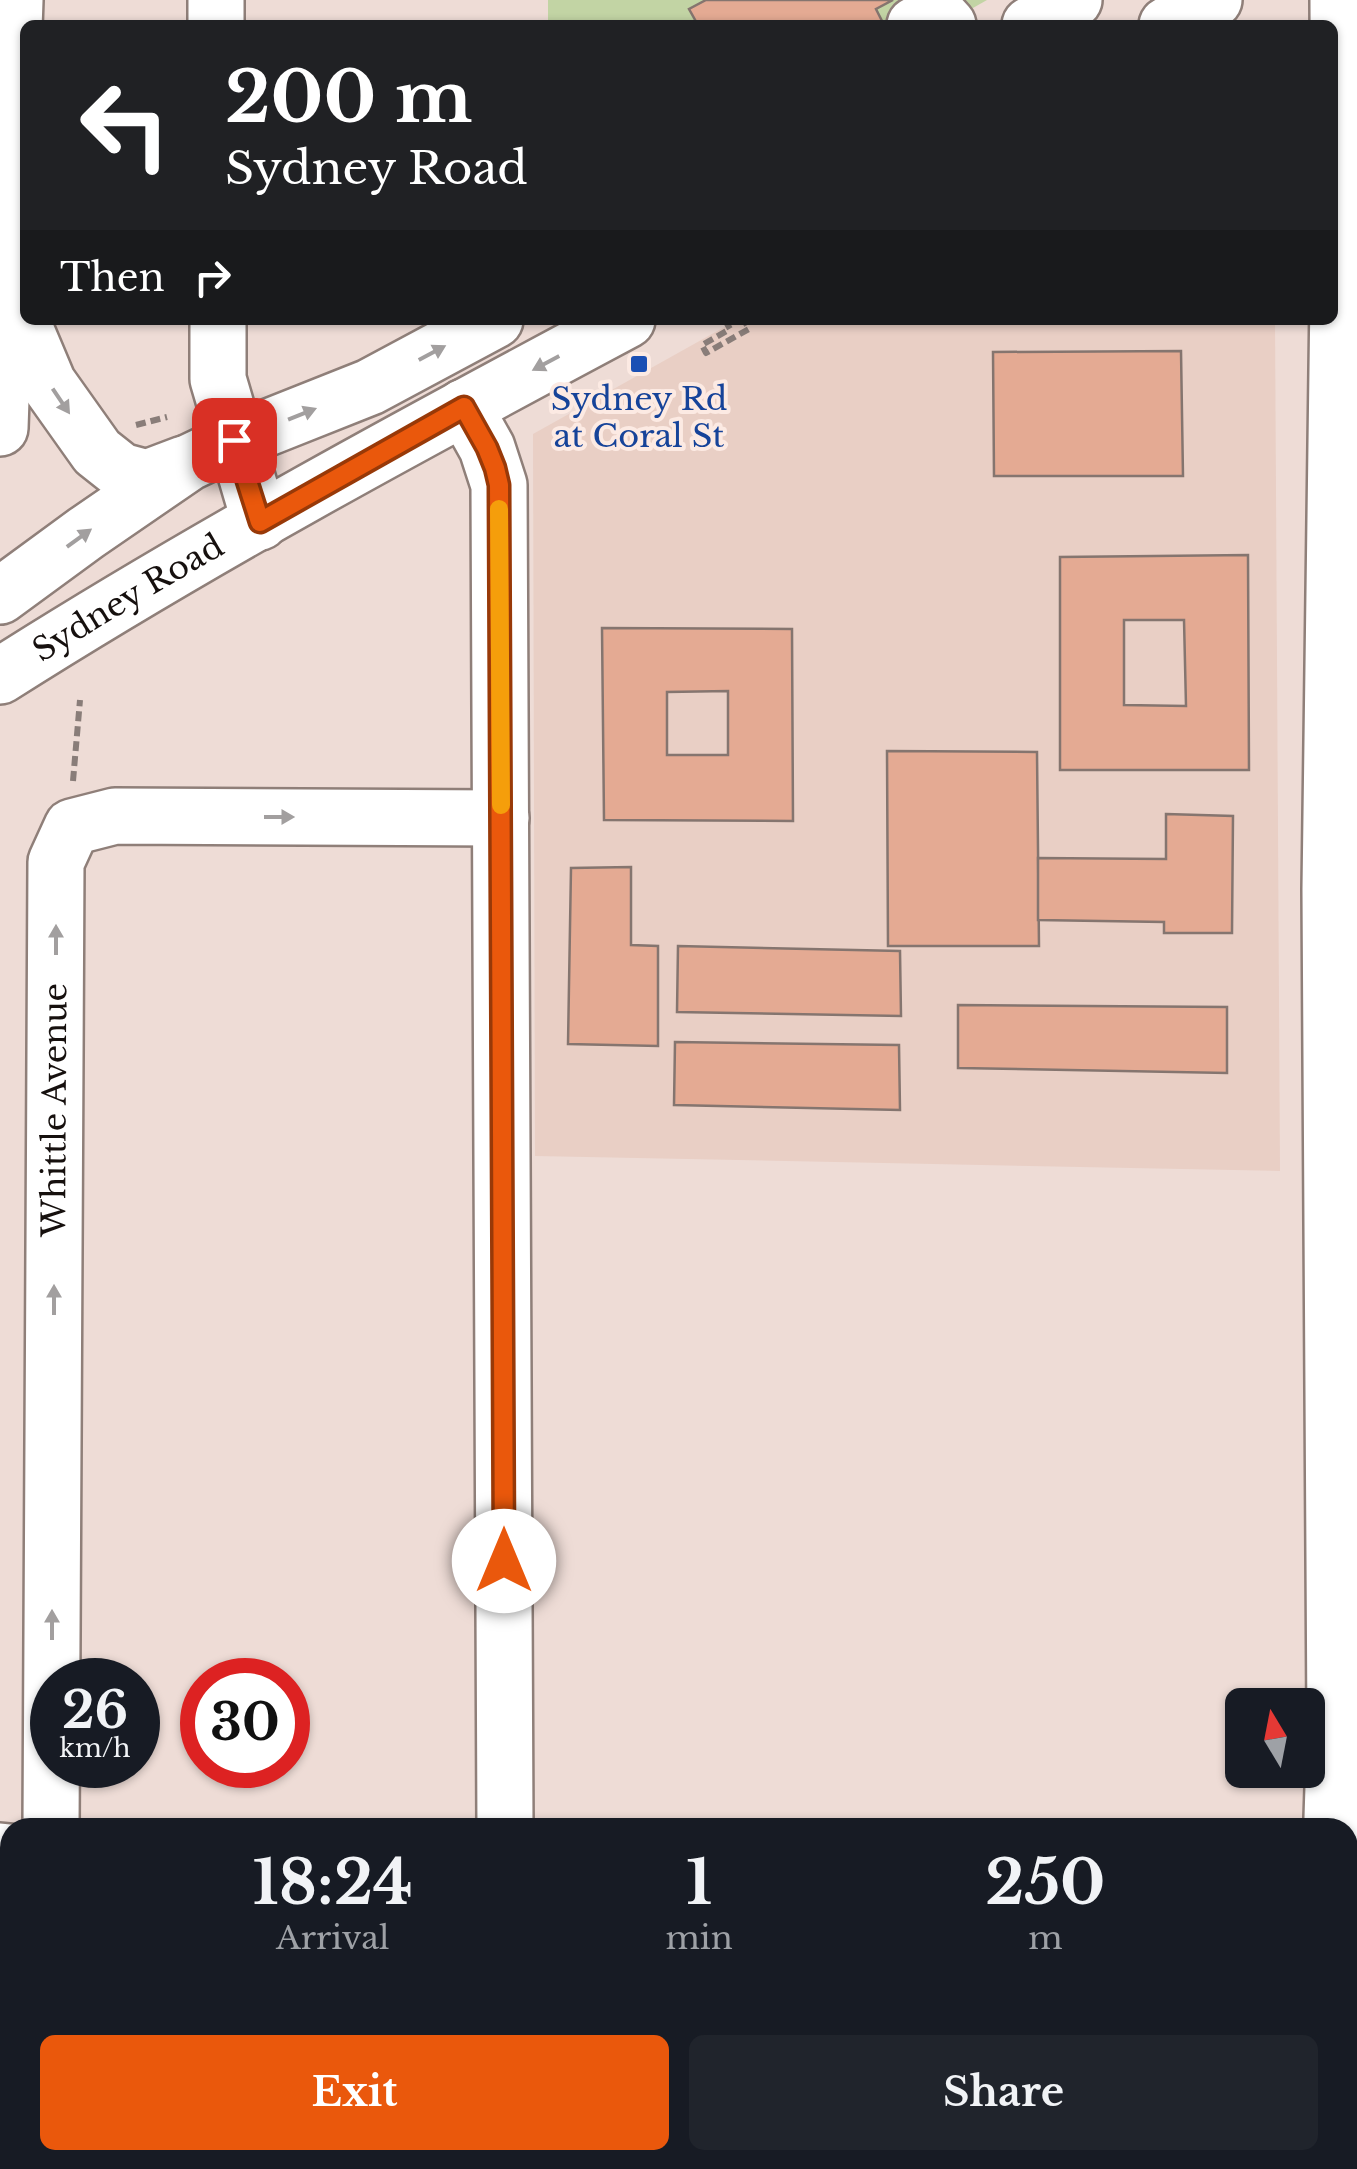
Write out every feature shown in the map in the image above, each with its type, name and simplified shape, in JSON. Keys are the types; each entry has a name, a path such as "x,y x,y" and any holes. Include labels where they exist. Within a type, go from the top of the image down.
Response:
{"main road":[{"path":"0,428 15,0"},
{"path":"1039,20 1074,0"},
{"path":"1176,20 1214,0"},
{"path":"1338,0 1348,222 1343,889 1345,1540 1335,1725 1338,1818"},
{"path":"5,281 20,317"},
{"path":"24,325 48,383 97,452 121,471 147,478 370,387 486,325"},
{"path":"218,325 211,452 260,522"},
{"name":"Sydney Road","path":"0,676 94,616 618,325"},
{"path":"464,407 487,448 499,485 505,1818"},
{"path":"0,596 86,532 211,452"},
{"path":"72,827 115,816 501,818"},
{"name":"Whittle Avenue","path":"51,1818 56,862 72,827"}],"path":[{"path":"728,325 730,328 702,346 706,354 749,329 747,325"},
{"path":"72,827 80,700"}],"shaded area":[{"path":"728,325 1275,325 1280,1171 535,1156 533,434"}],"green space":[{"path":"548,0 987,0 952,20 548,20"}],"building":[{"path":"706,0 893,0 876,9 882,20 695,20 689,9"},
{"path":"1181,351 1183,476 994,476 993,352"},
{"path":"1248,555 1249,770 1060,770 1060,557","holes":["1124,620 1184,620 1186,706 1124,705"]},
{"path":"602,628 792,629 793,821 604,820","holes":["728,691 728,755 667,755 667,692"]},
{"path":"887,751 1037,752 1039,946 888,946"},
{"path":"1166,814 1233,816 1232,933 1164,933 1164,922 1038,920 1038,858 1166,859"},
{"path":"631,867 631,945 658,946 658,1046 568,1044 571,868"},
{"path":"678,946 900,951 901,1016 677,1012"},
{"path":"958,1005 1227,1007 1227,1073 958,1068"},
{"path":"675,1042 899,1045 900,1110 674,1105"}],"slow traffic":[{"path":"499,509 501,805"}],"place":[{"name":"Sydney Rd at Coral St","path":"639,364"}],"route":[{"path":"234,440 260,522 464,407 495,468 499,485 504,1561"}]}
